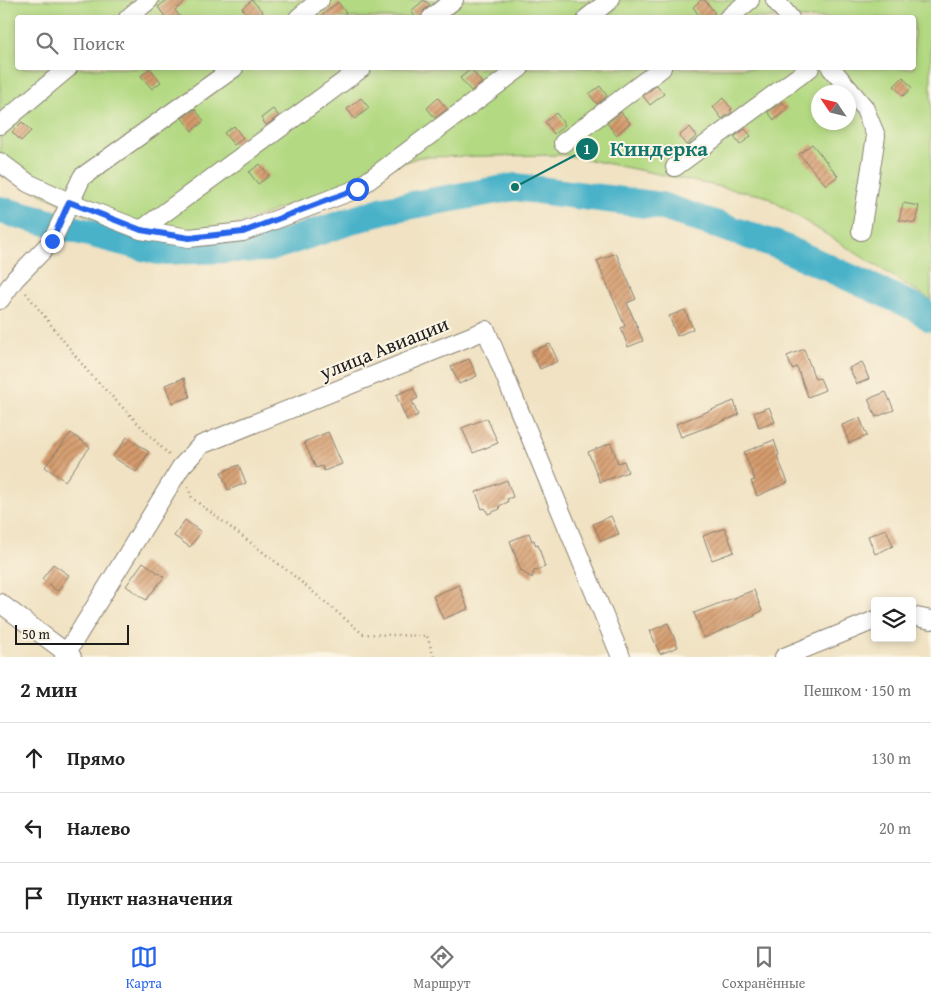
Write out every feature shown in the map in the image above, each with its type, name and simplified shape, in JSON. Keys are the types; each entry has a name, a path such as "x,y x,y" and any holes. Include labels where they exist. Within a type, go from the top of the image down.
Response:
{"street":[{"path":"132,15 149,0"},
{"path":"302,15 320,0"},
{"path":"435,15 454,0"},
{"path":"591,15 610,0"},
{"path":"732,15 750,0"},
{"path":"775,0 788,15"},
{"path":"0,125 66,70"},
{"path":"0,300 14,279 52,241 82,177 231,70"},
{"path":"141,230 359,70"},
{"path":"0,162 28,184 66,208 141,230 189,238 243,232 357,189 517,70"},
{"path":"563,143 659,70"},
{"path":"674,167 807,70"},
{"path":"833,70 864,107 876,136 861,231"},
{"name":"улица Авиации","path":"68,656 181,467 201,445 486,330 622,657"},
{"path":"0,603 68,656"},
{"path":"916,617 931,620"},
{"path":"784,657 871,622"}],"path":[{"path":"14,279 89,373 181,467 192,498 294,575 363,634 427,636 434,657"}],"green space":[{"path":"0,0 931,0 931,300 765,196 566,155 419,157 230,227 138,239 0,175"}],"building":[{"path":"167,0 188,0 175,10 179,15 164,15 158,7"},
{"path":"252,0 263,12 260,15 248,15 242,8"},
{"path":"424,0 430,5 424,10 422,15 414,15 411,11"},
{"path":"701,0 705,0 715,13 713,15 699,15 693,7"},
{"path":"338,2 346,13 344,15 323,15"},
{"path":"148,70 152,70 161,82 152,89 141,76"},
{"path":"472,70 482,83 471,91 460,78"},
{"path":"903,77 912,88 903,96 894,86"},
{"path":"657,85 664,94 650,105 643,96"},
{"path":"600,86 607,96 597,104 589,94"},
{"path":"361,98 369,108 355,119 347,109"},
{"path":"438,98 447,109 435,118 427,108"},
{"path":"723,98 732,109 730,110 732,112 722,119 713,107"},
{"path":"782,102 788,109 774,120 768,112"},
{"path":"195,109 204,121 192,131 182,118"},
{"path":"273,109 279,116 266,125 261,118"},
{"path":"621,112 630,123 616,135 607,123"},
{"path":"556,113 565,125 554,134 545,122"},
{"path":"22,122 31,131 21,141 12,132"},
{"path":"234,126 243,138 234,145 224,133"},
{"path":"690,127 697,136 686,145 679,136"},
{"path":"745,129 751,136 740,145 734,137"},
{"path":"812,144 838,176 826,185 799,154"},
{"path":"260,164 269,176 258,184 249,172"},
{"path":"903,203 919,206 915,223 899,220"},
{"path":"616,253 636,299 627,303 643,341 628,347 621,328 625,326 597,261"},
{"path":"685,310 693,329 677,336 669,316"},
{"path":"550,344 558,361 540,369 532,351"},
{"path":"804,349 815,379 820,378 825,390 808,397 797,367 792,369 787,356"},
{"path":"469,359 477,376 459,384 451,366"},
{"path":"862,362 869,379 857,384 849,368"},
{"path":"184,378 190,397 172,403 165,385"},
{"path":"413,388 418,398 412,401 418,415 407,420 396,395"},
{"path":"886,392 894,410 876,417 868,399"},
{"path":"734,401 739,415 681,437 676,424"},
{"path":"769,407 775,422 759,428 754,413"},
{"path":"487,418 498,443 473,453 462,428"},
{"path":"860,418 867,436 849,443 842,425"},
{"path":"328,432 342,464 324,471 322,466 316,468 304,442"},
{"path":"71,433 90,447 65,481 45,467"},
{"path":"127,437 149,452 136,472 113,457"},
{"path":"774,440 779,455 777,456 788,482 757,496 751,481 755,480 744,452"},
{"path":"611,443 618,463 624,461 628,472 600,482 588,452"},
{"path":"239,465 246,483 228,490 221,472"},
{"path":"507,480 513,497 507,499 508,502 499,506 500,509 488,514 485,508 482,509 476,492"},
{"path":"611,516 619,534 601,541 593,524"},
{"path":"185,520 201,532 190,547 174,536"},
{"path":"725,528 734,552 712,560 703,536"},
{"path":"886,529 893,546 875,554 868,536"},
{"path":"529,533 532,541 534,540 536,546 538,545 545,567 534,571 532,578 521,571 510,541"},
{"path":"143,562 164,577 146,600 126,586"},
{"path":"53,564 69,575 57,591 42,579"},
{"path":"459,585 468,609 443,619 433,596"},
{"path":"754,590 762,611 755,616 704,638 694,613"},
{"path":"668,623 678,647 660,654 650,631"}],"waterway":[{"path":"0,210 158,251 269,248 384,210 515,187 661,206 780,246 919,309 931,318"}],"place":[{"name":"Киндерка","path":"515,187"}],"route":[{"path":"52,241 69,202 141,230 189,238 243,232 357,189"}]}
